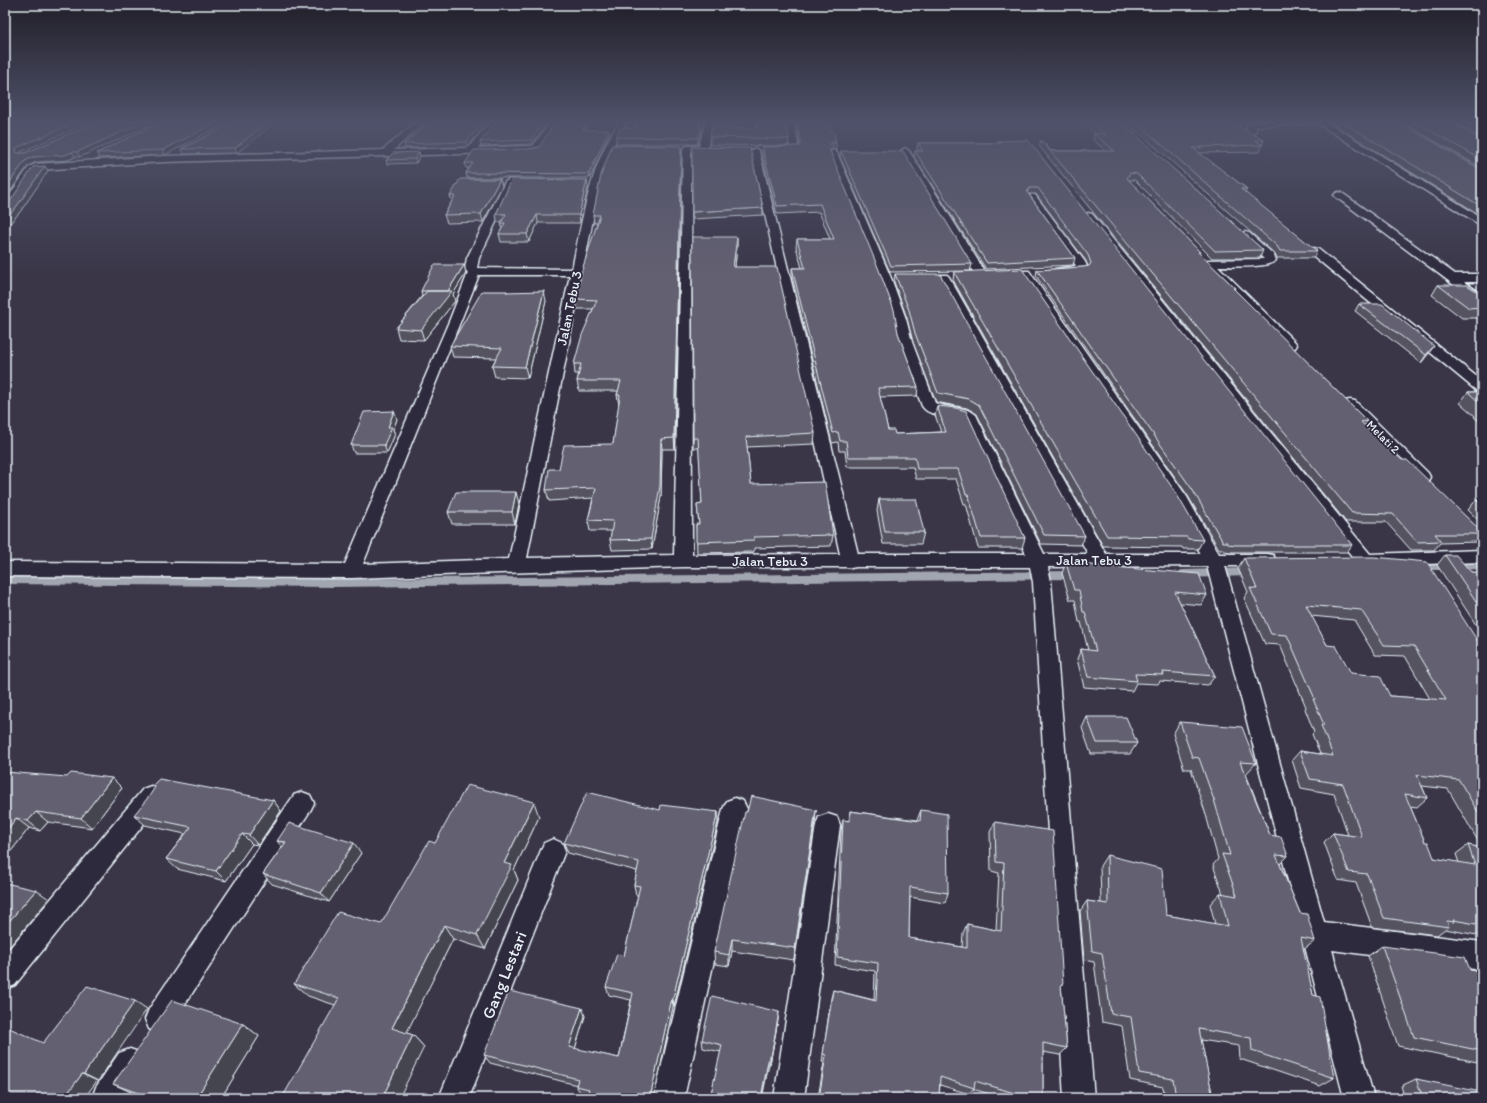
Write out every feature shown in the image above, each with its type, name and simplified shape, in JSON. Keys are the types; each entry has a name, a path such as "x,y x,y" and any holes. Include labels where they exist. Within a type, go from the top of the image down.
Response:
{"street":[{"path":"5,209 30,172"},
{"name":"Jalan Tebu 3","path":"598,172 591,183 576,272 517,565 683,561 850,562 1040,570 1100,560 1216,569 1280,560"},
{"path":"683,561 684,172"},
{"path":"757,172 850,562"},
{"path":"841,172 885,278 900,319 905,342 929,406 938,410 966,413 971,418 1040,570 1078,1098"},
{"path":"918,172 981,275"},
{"path":"1401,172 1482,223"},
{"path":"474,272 471,269 473,258 510,182"},
{"path":"1339,195 1482,300"},
{"path":"1032,197 1080,264 1082,269 1018,273 1181,501 1216,569 1359,1098"},
{"path":"1081,207 1365,560"},
{"path":"1235,226 1269,256 1270,260 1266,262 1206,260 1298,352"},
{"path":"1314,251 1482,388"},
{"path":"474,272 576,272"},
{"path":"351,571 456,319 474,272"},
{"path":"996,274 936,277 1100,560"},
{"path":"885,278 899,278"},
{"path":"1452,278 1482,278"},
{"name":"Melati 2","path":"1342,397 1432,486"},
{"path":"1342,560 1365,560 1426,566 1482,556"},
{"path":"5,569 351,571 517,565"},
{"path":"5,975 152,797"},
{"path":"107,1098 302,803"},
{"path":"669,1098 736,809"},
{"path":"789,1098 828,825"},
{"name":"Gang Lestari","path":"454,1098 553,851"},
{"path":"1314,934 1482,956"}],"building":[{"path":"5,172 17,172 5,189"},
{"path":"29,172 40,172 17,206 5,220 5,207"},
{"path":"466,172 590,172 589,174"},
{"path":"602,172 680,172 674,438 661,439 660,486 651,539 610,540 613,521 588,520 596,488 546,490 549,469 559,469 564,445 613,444 620,395 617,395 621,381 577,381 581,364 574,364 582,335 597,300 576,299 582,270 600,215 593,215"},
{"path":"692,172 755,172 763,208 692,212"},
{"path":"768,172 839,172 894,310 898,333 918,387 878,388 888,430 894,430 895,434 946,432 937,406 956,408 966,411 1025,538 981,538 968,494 966,494 958,469 917,469 915,457 848,457 846,441 840,441 838,432 833,433 792,268 805,268 797,239 834,239 820,204 777,206"},
{"path":"850,172 916,172 972,264 891,266"},
{"path":"929,172 1054,172 1352,545 1236,545 1223,542 1192,489 1037,270 1084,267 1089,266 1091,263 1088,255 1038,188 1030,188 1027,192 1075,258 987,263"},
{"path":"1068,172 1177,172 1263,250 1215,251 1137,174 1130,173 1127,178 1235,288 1233,288 1367,421 1361,422 1402,460 1407,460 1482,532 1482,534 1435,534 1441,541 1417,542 1393,514 1352,513"},
{"path":"1193,172 1225,172 1247,189 1241,189 1317,251 1280,251 1277,246"},
{"path":"1425,172 1482,172 1482,207"},
{"path":"460,179 500,179 481,214 444,215 455,196 450,196"},
{"path":"512,179 587,180 579,215 537,215 527,234 499,234 505,223 501,223 506,214 496,214"},
{"path":"692,237 737,237 733,267 777,267 815,433 746,437 751,484 825,482 833,535 754,537 754,540 696,542 696,524 699,524 697,505 702,504 698,438 693,438"},
{"path":"434,265 464,265 448,291 421,291"},
{"path":"1022,269 1176,493 1203,540 1188,539 1187,537 1107,536 954,272"},
{"path":"895,274 940,274 1085,536 1044,535 979,405 969,399 938,393 915,333 909,310"},
{"path":"1438,285 1467,285 1482,295 1482,307 1469,308"},
{"path":"427,291 452,291 421,330 396,328"},
{"path":"482,291 544,291 525,367 492,366 502,348 450,346"},
{"path":"1359,304 1382,304 1434,346 1426,355"},
{"path":"1468,392 1482,392 1482,405"},
{"path":"394,411 388,427 392,427 384,445 351,445 364,412"},
{"path":"456,492 516,492 512,512 448,512"},
{"path":"879,499 916,499 924,532 885,532"},
{"path":"1476,500 1482,500 1482,506"},
{"path":"1445,555 1456,555 1471,572 1482,573 1482,610"},
{"path":"1374,557 1427,562 1482,648 1482,819 1459,780 1417,775 1427,798 1405,794 1425,842 1428,842 1434,858 1475,865 1468,845 1482,848 1482,925 1453,920 1454,922 1447,921 1449,927 1384,918 1367,874 1349,872 1333,833 1362,837 1343,784 1310,779 1300,751 1333,756 1321,725 1324,725 1313,699 1315,699 1287,635 1271,634 1250,588 1257,589 1244,558","holes":["1306,605 1361,610 1384,645 1414,646 1446,700 1390,696 1380,676 1351,673 1336,646 1327,645"]},
{"path":"1066,563 1199,574 1207,595 1175,592 1215,676 1163,672 1164,675 1135,674 1137,681 1088,677 1081,649 1096,651 1085,612 1083,612 1079,590 1074,590"},
{"path":"1087,717 1126,717 1137,743 1097,743"},
{"path":"1180,722 1242,727 1256,763 1240,762 1270,835 1281,837 1288,856 1276,855 1300,913 1307,914 1315,941 1301,938 1313,995 1320,997 1334,1078 1252,1051 1251,1038 1199,1029 1213,1098 1176,1098 1173,1079 1139,1073 1131,1017 1111,1014 1102,953 1092,951 1087,901 1108,904 1107,855 1162,869 1166,915 1228,926 1220,893 1237,896 1222,854 1230,855 1215,803 1199,758 1192,757"},
{"path":"5,772 67,777 71,773 112,778 81,818 36,812 28,821 16,818 5,833"},
{"path":"159,779 273,800 249,835 242,834 216,871 166,859 191,827 134,815 150,795 155,787 154,784"},
{"path":"467,785 534,802 504,863 512,865 477,935 444,925 392,1028 413,1035 382,1098 282,1098 339,998 294,984 338,912 381,924 429,841 435,843"},
{"path":"587,792 660,810 661,805 718,812 672,998 650,1098 586,1098 589,1089 576,1086 578,1079 484,1055 509,991 582,1008 569,1047 619,1058 633,993 606,987 617,954 624,956 640,886 634,885 639,862 564,843"},
{"path":"751,796 816,810 795,948 732,939 729,955 714,952 745,812 747,812"},
{"path":"921,810 947,814 948,893 910,887 909,938 967,948 967,924 1001,931 1004,863 996,862 995,822 1053,831 1063,985 1061,985 1067,1048 1043,1043 1043,1098 1030,1098 975,1081 974,1088 940,1077 939,1098 819,1098 826,1055 823,1054 833,990 876,1001 878,963 837,957 843,820 850,821 850,811 920,821"},
{"path":"289,823 354,843 321,893 263,874 286,842 277,841"},
{"path":"5,883 36,890 5,926"},
{"path":"1382,946 1465,957 1470,970 1482,972 1482,1051 1414,1037"},
{"path":"87,986 135,1001 84,1074 82,1074 64,1098 5,1098 5,1030 7,1027 43,1043"},
{"path":"712,996 779,1012 771,1057 769,1056 761,1098 710,1098 722,1045 702,1040"},
{"path":"172,1000 243,1024 196,1098 152,1098 113,1084"},
{"path":"1416,1079 1481,1092 1482,1098 1423,1098"}],"waterway":[{"path":"1457,566 1482,565"},
{"path":"1421,566 1447,566"},
{"path":"1183,574 1249,572"},
{"path":"5,580 333,583 1071,575"}]}
